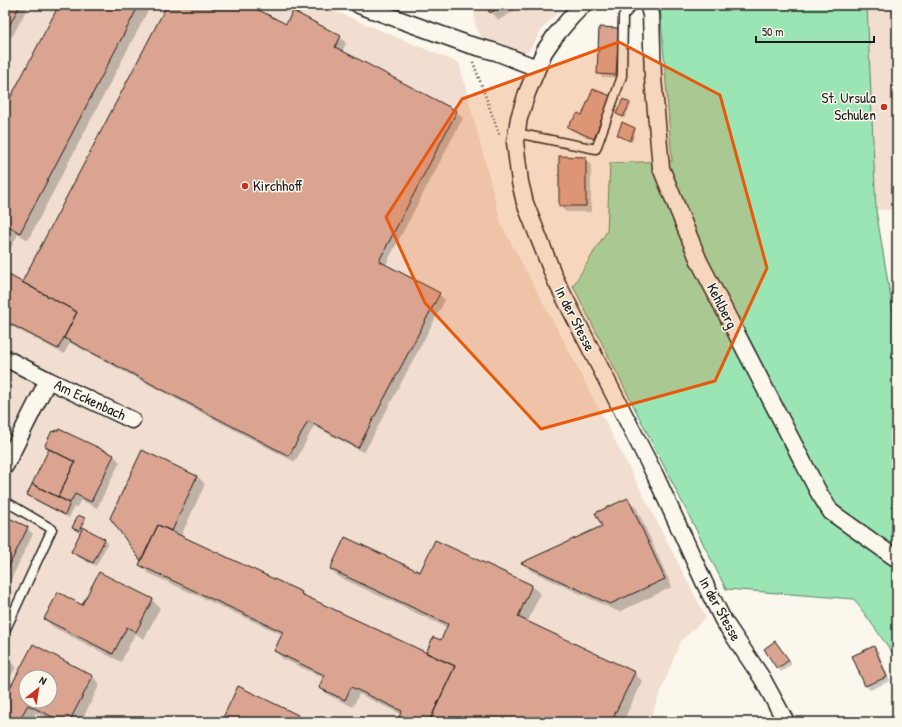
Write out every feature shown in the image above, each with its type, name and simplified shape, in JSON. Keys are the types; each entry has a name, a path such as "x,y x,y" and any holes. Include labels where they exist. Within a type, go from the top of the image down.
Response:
{"street":[{"path":"359,5 467,44 496,52 537,68"},
{"name":"In der Stesse","path":"583,5 555,36 544,52 526,93 519,118 515,142 520,182 525,203 555,279 656,477 723,620 762,678 786,722"},
{"name":"Kehlberg","path":"648,5 651,14 653,78 661,168 699,261 818,493 831,512 897,559"},
{"name":"Am Eckenbach","path":"5,358 132,420"},
{"name":"Am Eckenbach","path":"5,466 48,380"}],"lane":[{"path":"516,133 596,148 622,76 623,16 633,5"},
{"path":"5,501 52,529 5,631"}],"highlighted area":[{"path":"619,42 720,95 767,268 715,381 541,429 425,303 386,217 462,99"}],"shaded area":[{"path":"5,5 320,5 459,63 502,226 568,349 706,617 680,642 649,722 5,722"},
{"path":"474,5 565,5 543,28 528,52 520,53 483,40 475,25"},
{"name":"St. Ursula Schulen","path":"867,5 897,5 897,210 876,210"}],"green space":[{"path":"660,5 867,5 876,210 894,318 897,318 897,659 854,599 726,589 573,286 607,231 610,163 672,161"}],"building":[{"path":"5,5 20,5 6,32 5,31"},
{"path":"59,5 139,5 20,233 10,227 5,236 5,108"},
{"name":"Kirchhoff","path":"167,5 249,5 286,24 293,11 341,36 335,47 457,111 379,261 440,293 358,448 308,421 289,456 64,338 77,312 22,282"},
{"path":"485,5 503,5 490,13"},
{"path":"599,27 619,28 616,75 597,74"},
{"path":"593,89 611,96 594,139 567,127 578,113 582,115"},
{"path":"623,99 630,103 623,117 616,114"},
{"path":"622,122 635,128 630,141 617,135"},
{"path":"559,156 586,157 586,206 559,206"},
{"path":"9,275 77,312 58,349 5,321 5,282"},
{"path":"59,429 114,455 91,502 75,494 70,503 58,497 75,462 47,448 45,445 52,431 55,432"},
{"path":"49,449 75,462 58,497 32,484"},
{"path":"142,450 197,476 172,531 158,525 141,561 110,518"},
{"path":"32,484 70,503 65,515 27,495"},
{"path":"628,498 665,579 610,604 521,563 602,526 595,513"},
{"path":"78,515 85,518 79,531 72,528"},
{"path":"9,518 28,527 5,574 5,526"},
{"path":"158,525 302,592 301,594 455,666 429,722 396,722 402,711 351,687 345,700 319,688 324,675 274,651 283,632 139,565"},
{"path":"83,527 105,539 93,563 71,552"},
{"path":"345,537 420,572 435,540 532,585 518,617 635,672 611,722 429,722 455,666 426,653 433,637 441,640 448,624 330,569"},
{"path":"99,572 153,599 136,632 127,627 113,654 44,619 58,592 82,605"},
{"path":"775,641 789,660 777,669 764,649"},
{"path":"33,644 93,676 69,722 63,722 36,709 58,709 58,669 20,669"},
{"path":"874,646 887,677 865,686 852,656"},
{"path":"5,656 9,658 5,664"},
{"path":"18,673 18,709 26,709 18,722 5,717 5,683 11,686"},
{"path":"238,686 298,715 294,722 221,722"}],"place":[{"name":"St. Ursula Schulen","path":"884,107"},
{"name":"Kirchhoff","path":"245,186"}]}
